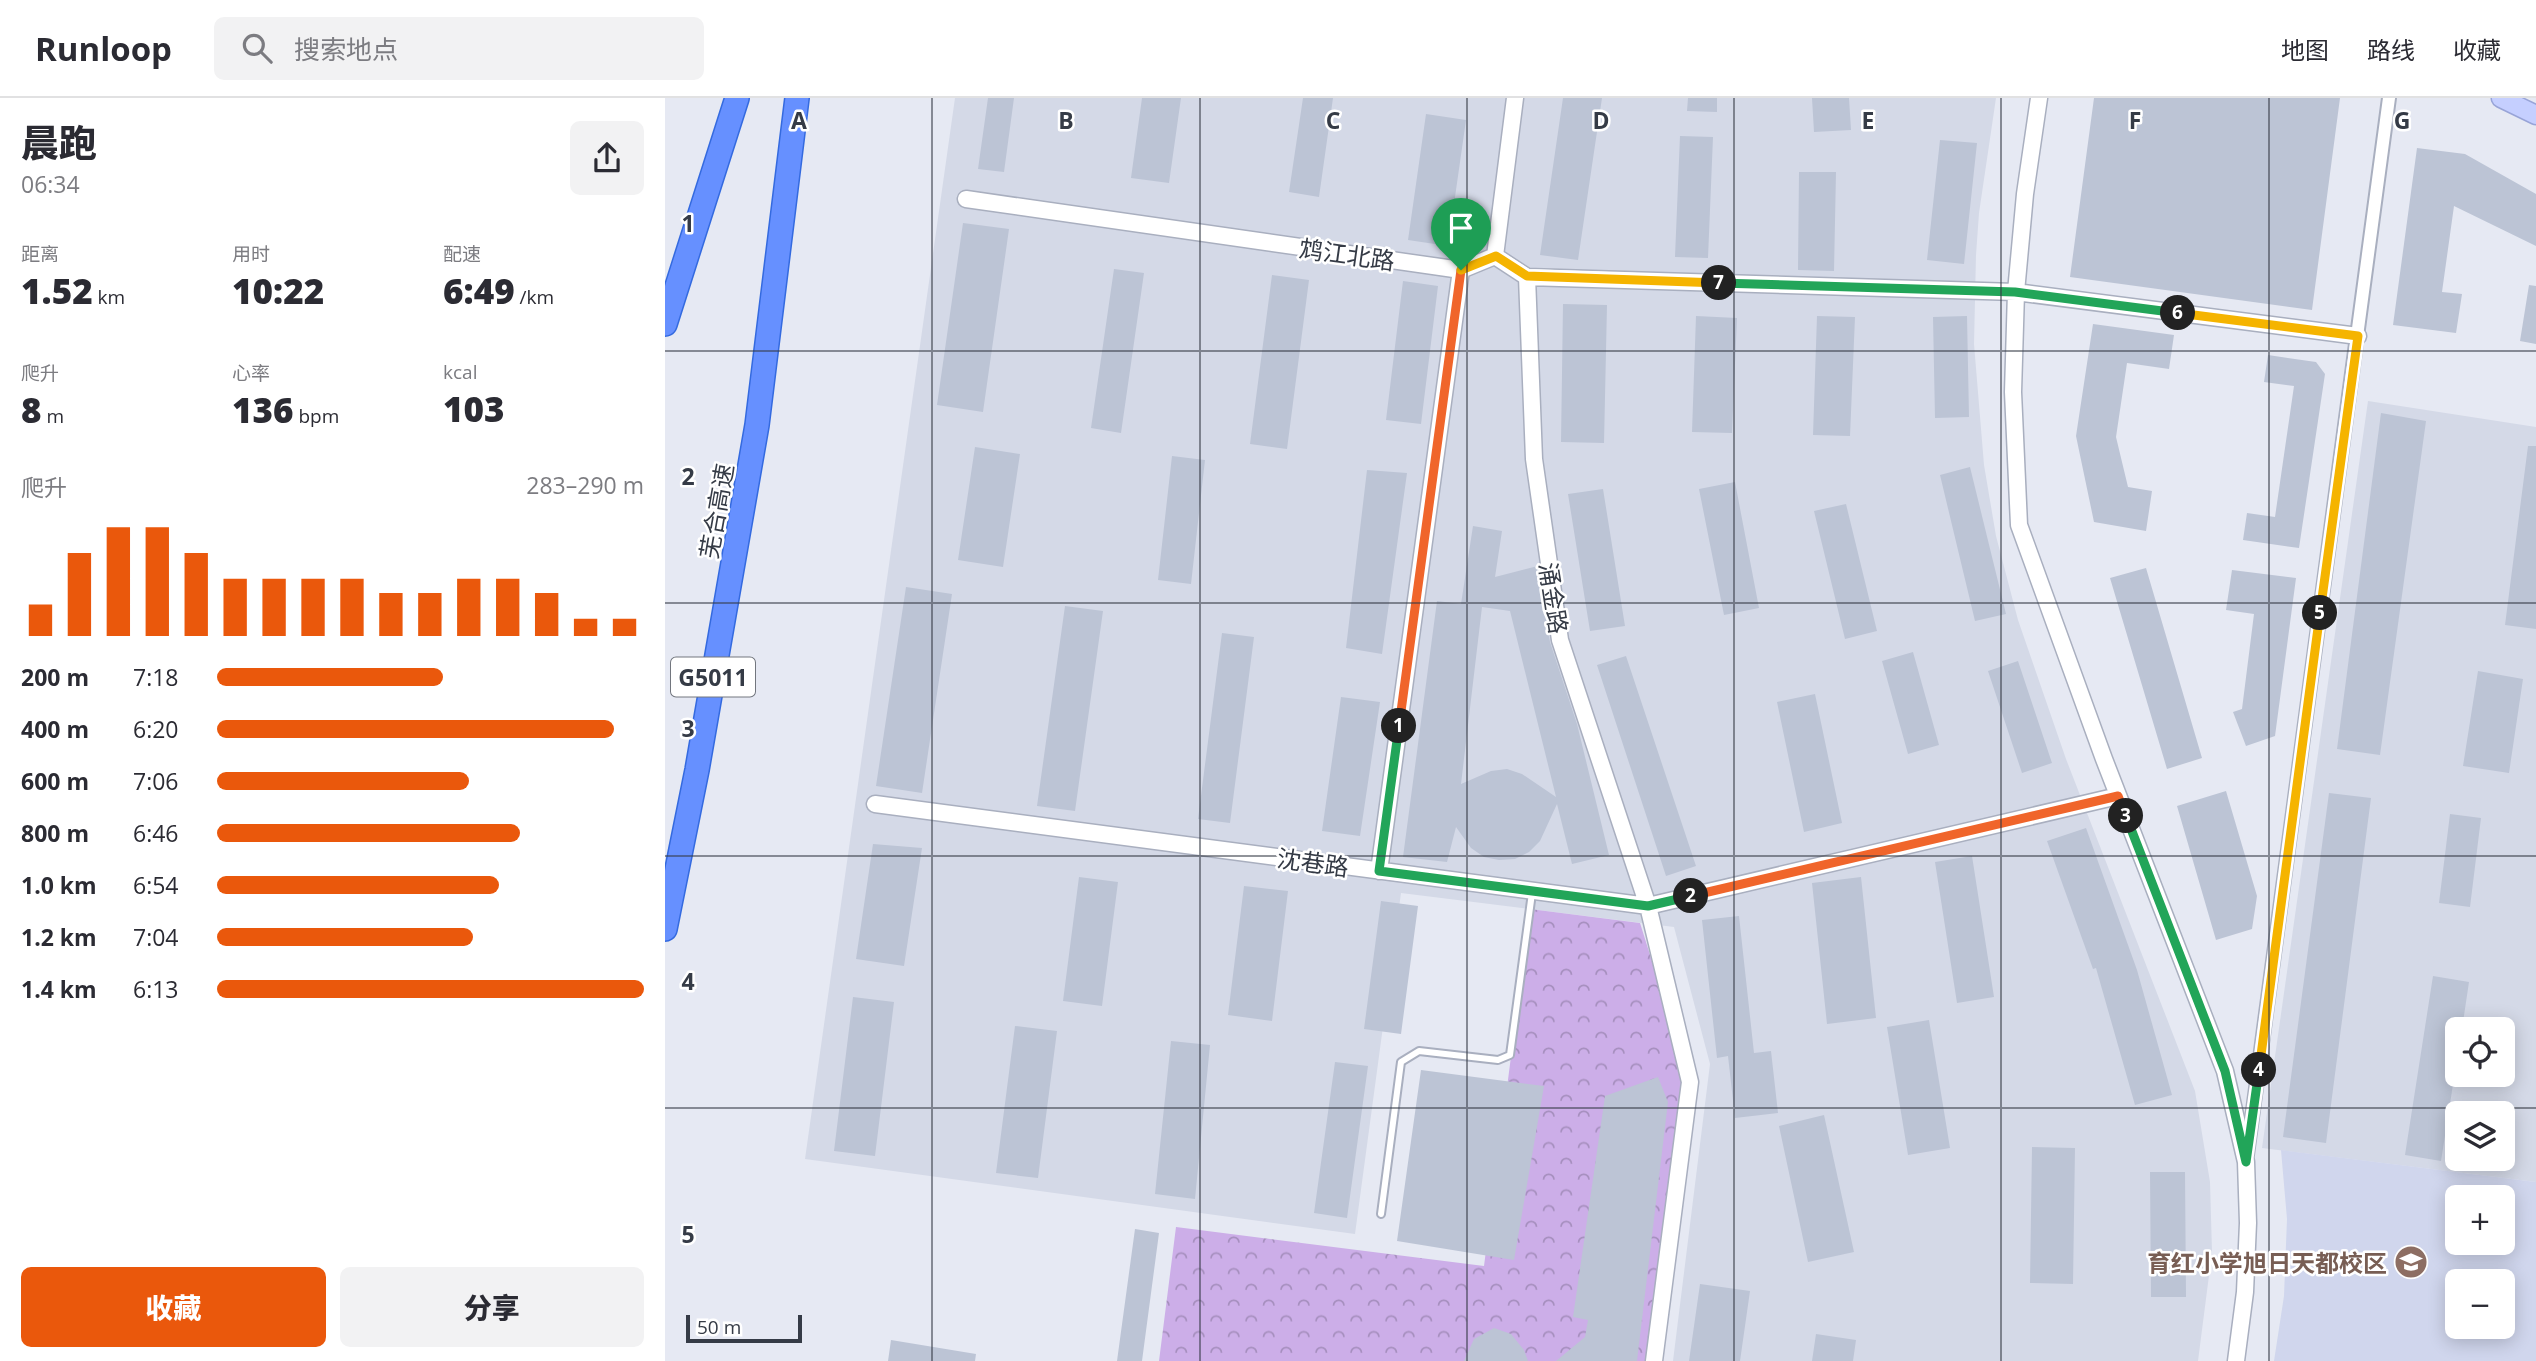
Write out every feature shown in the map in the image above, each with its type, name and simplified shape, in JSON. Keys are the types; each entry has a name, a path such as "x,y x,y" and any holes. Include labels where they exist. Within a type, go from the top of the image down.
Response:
{"highway":[{"path":"665,324 737,98"},
{"name":"芜合高速","path":"665,929 699,757 757,425 797,98"}],"main road":[{"path":"2501,98 2536,115"}],"street":[{"path":"1515,98 1496,256 1527,276 2015,292 2358,336"},
{"path":"2039,98 2025,194 2015,292 2013,392 2019,525 2118,796 2225,1071 2246,1162"},
{"path":"2236,1361 2245,1292 2248,1223 2246,1162 2389,98"},
{"name":"鸩江北路","path":"966,199 1461,270 1496,256"},
{"path":"1379,871 1461,270"},
{"name":"涌金路","path":"1527,276 1534,459 1560,640 1648,906 1690,1082 1654,1361"},
{"name":"沈巷路","path":"875,804 1648,906 2118,796"}],"lane":[{"path":"1381,1214 1401,1062 1419,1051 1498,1060 1510,1055 1532,891"}],"shaded area":[{"path":"955,98 1996,98 1979,213 1976,255 1974,344 1984,465 1996,536 2018,620 2066,759 2195,1091 2210,1182 2212,1252 2198,1361 1673,1361 1710,1064 1674,927 1401,893 1355,1234 805,1159"},
{"path":"2368,401 2536,427 2536,1182 2447,1171 2515,1171 2515,1101 2445,1101 2445,1171 2262,1148"},
{"name":"育红小学旭日天都校区","path":"2281,1150 2536,1182 2536,1361 2274,1361 2284,1296 2287,1219"}],"green space":[{"path":"1530,909 1640,923 1690,1082 1647,1361 1159,1361 1176,1227 1484,1266"}],"building":[{"path":"988,98 1014,98 1004,172 978,169"},
{"path":"1142,98 1181,98 1169,183 1131,178"},
{"path":"1303,98 1333,98 1319,197 1289,192"},
{"path":"1563,98 1602,98 1578,260 1540,255"},
{"path":"1688,98 1717,98 1717,112 1687,111"},
{"path":"1812,98 1849,98 1851,130 1814,132"},
{"path":"2094,98 2340,98 2312,310 2070,277"},
{"path":"1426,114 1466,120 1448,246 1408,240"},
{"path":"1680,136 1713,137 1708,258 1675,257"},
{"path":"1940,140 1977,143 1964,264 1927,260"},
{"path":"2417,148 2465,154 2536,194 2536,246 2454,206 2442,292 2462,294 2456,333 2393,325"},
{"path":"1799,172 1836,172 1834,271 1798,270"},
{"path":"963,223 1009,229 983,412 937,405"},
{"path":"1114,269 1144,273 1121,433 1091,428"},
{"path":"1272,275 1309,280 1287,449 1250,444"},
{"path":"1403,281 1438,286 1421,424 1386,420"},
{"path":"2529,285 2536,286 2536,344 2520,341"},
{"path":"1563,304 1607,305 1604,443 1561,442"},
{"path":"1696,316 1737,318 1732,433 1692,432"},
{"path":"1817,316 1855,317 1850,436 1813,435"},
{"path":"1967,316 1969,417 1935,418 1933,317"},
{"path":"2093,324 2174,335 2169,369 2127,363 2116,437 2128,487 2152,491 2146,531 2094,522 2076,436"},
{"path":"2268,355 2316,362 2325,374 2299,548 2243,540 2247,513 2275,517 2294,386 2264,382"},
{"path":"2381,413 2426,421 2380,755 2337,749"},
{"path":"2528,446 2536,446 2536,629 2505,625"},
{"path":"975,447 1020,454 1003,567 958,560"},
{"path":"1172,456 1205,460 1191,584 1158,580"},
{"path":"1970,467 2006,614 1975,621 1940,475"},
{"path":"1367,470 1407,473 1382,654 1346,648"},
{"path":"1735,482 1759,608 1724,615 1699,489"},
{"path":"1603,489 1625,626 1590,631 1568,494"},
{"path":"1846,504 1877,631 1845,639 1814,511"},
{"path":"1473,526 1502,531 1495,577 1538,566 1550,642 1577,724 1609,855 1572,864 1557,804 1540,841 1529,852 1515,859 1484,857 1471,848 1456,827 1447,862 1403,857 1437,601 1461,604","holes":["1482,607 1510,611 1556,797 1522,774 1507,769 1491,771 1461,784"]},
{"path":"2146,568 2202,758 2167,769 2110,578"},
{"path":"2232,570 2296,578 2275,736 2246,746 2233,712 2242,709 2254,614 2226,610"},
{"path":"906,587 952,594 922,793 876,786"},
{"path":"1065,606 1103,611 1075,811 1037,806"},
{"path":"1222,633 1254,637 1230,823 1198,819"},
{"path":"1913,652 1939,745 1908,754 1882,661"},
{"path":"1626,656 1696,866 1666,876 1597,665"},
{"path":"2018,661 2052,763 2022,773 1988,671"},
{"path":"2478,671 2523,679 2509,773 2463,766"},
{"path":"1815,694 1842,823 1804,832 1777,702"},
{"path":"1341,697 1380,702 1360,836 1322,831"},
{"path":"2226,791 2257,896 2252,929 2216,940 2177,806"},
{"path":"2329,793 2371,798 2326,1143 2283,1137"},
{"path":"2450,814 2481,818 2470,907 2439,903"},
{"path":"2086,828 2137,970 2172,1095 2135,1105 2096,968 2093,969 2047,841"},
{"path":"873,844 922,848 904,966 856,959"},
{"path":"1972,856 1994,997 1957,1003 1935,862"},
{"path":"1079,877 1118,882 1102,1006 1063,1001"},
{"path":"1861,877 1876,1018 1827,1024 1812,883"},
{"path":"1244,886 1288,891 1272,1021 1228,1015"},
{"path":"1381,901 1418,906 1401,1034 1364,1029"},
{"path":"1739,916 1754,1053 1771,1051 1778,1113 1735,1118 1728,1056 1717,1058 1702,920"},
{"path":"2433,976 2469,982 2464,1017 2445,1017 2445,1087 2453,1087 2450,1101 2445,1101 2445,1136 2441,1161 2405,1155"},
{"path":"853,997 894,1002 875,1156 834,1151"},
{"path":"1929,1020 1950,1148 1908,1155 1887,1027"},
{"path":"1015,1026 1057,1031 1038,1178 996,1173"},
{"path":"1171,1041 1210,1045 1195,1199 1155,1194"},
{"path":"1335,1062 1368,1066 1347,1218 1314,1213"},
{"path":"1421,1070 1544,1086 1514,1260 1397,1241"},
{"path":"1658,1077 1668,1102 1637,1361 1556,1361 1585,1337 1588,1320 1573,1317 1605,1096"},
{"path":"1824,1115 1854,1252 1808,1262 1779,1126"},
{"path":"2032,1147 2075,1148 2073,1284 2030,1283"},
{"path":"2150,1172 2185,1172 2186,1297 2151,1297"},
{"path":"1135,1229 1159,1233 1142,1361 1117,1361"},
{"path":"1700,1284 1750,1291 1740,1361 1689,1361"},
{"path":"1494,1328 1511,1334 1524,1350 1528,1361 1464,1361 1474,1339"},
{"path":"1816,1334 1856,1340 1853,1361 1812,1361"},
{"path":"891,1340 976,1354 975,1361 888,1361"}],"place":[{"name":"育红小学旭日天都校区","path":"2411,1262"}],"route":[{"path":"1496,256 1527,276 2015,292 2358,336 2246,1162 2225,1071 2118,796 1648,906 1379,871 1461,270 1496,256"}]}
